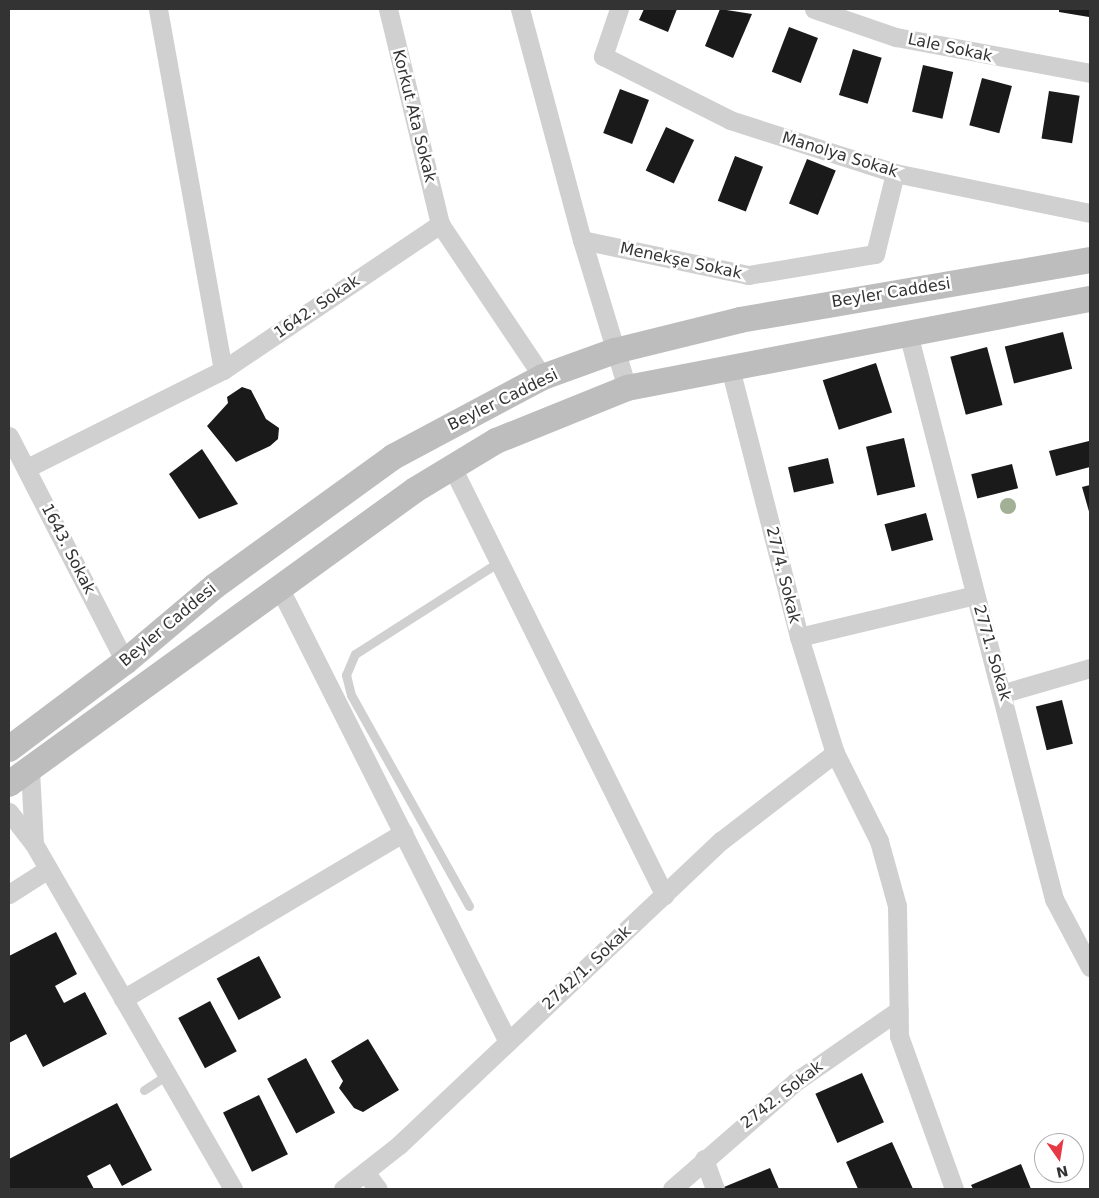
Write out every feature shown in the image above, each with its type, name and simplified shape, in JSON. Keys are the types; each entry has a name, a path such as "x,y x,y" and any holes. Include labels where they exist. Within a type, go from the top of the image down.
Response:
{"main road":[{"name":"Beyler Caddesi","path":"13,747 125,662 215,586 392,457 543,377 615,351 812,306 1090,260"},
{"name":"Beyler Caddesi","path":"19,777 279,587 452,467 496,440 627,388 1090,299"},
{"path":"125,662 144,686"},
{"path":"13,747 19,777"}],"street":[{"path":"158,9 223,370"},
{"name":"Korkut Ata Sokak","path":"388,9 440,224"},
{"path":"520,9 582,240 627,388"},
{"name":"Manolya Sokak","path":"618,9 603,56 730,120 896,173 1090,213"},
{"name":"Lale Sokak","path":"814,9 896,37 1090,73"},
{"name":"Menekşe Sokak","path":"582,240 748,275 875,254 896,173"},
{"path":"440,224 543,377"},
{"name":"1642. Sokak","path":"26,468 223,370 440,224"},
{"name":"2771. Sokak","path":"908,334 975,595 1004,693 1054,899 1090,967"},
{"name":"2774. Sokak","path":"730,368 799,637 975,595"},
{"name":"1643. Sokak","path":"9,436 125,662"},
{"path":"452,467 664,895"},
{"path":"279,587 508,1042"},
{"path":"799,637 835,753 879,841 897,906 899,1036 954,1189"},
{"path":"1004,693 1090,668"},
{"name":"2742/1. Sokak","path":"343,1189 365,1172 508,1042 722,840 835,753"},
{"path":"19,777 34,844"},
{"path":"9,812 34,844 233,1189"},
{"path":"123,999 403,833"},
{"path":"9,894 48,869"},
{"name":"2742. Sokak","path":"672,1189 704,1159 795,1082 899,1010"},
{"path":"704,1159 715,1189"},
{"path":"365,1172 378,1189"}],"lane":[{"path":"469,906 351,695 346,675 354,654 499,562"},
{"path":"144,1090 167,1075"}],"building":[{"path":"644,9 677,9 668,32 639,20"},
{"path":"720,9 752,14 733,58 705,46"},
{"path":"1059,9 1090,9 1089,17 1059,12"},
{"path":"789,27 818,38 801,83 772,72"},
{"path":"853,49 882,58 868,104 839,95"},
{"path":"923,65 953,72 942,119 912,112"},
{"path":"982,78 1012,86 999,133 969,125"},
{"path":"620,89 649,100 632,144 603,133"},
{"path":"1049,91 1080,96 1072,143 1041,138"},
{"path":"666,127 694,140 674,184 646,171"},
{"path":"735,156 763,167 746,212 718,201"},
{"path":"807,159 836,171 818,215 789,204"},
{"path":"1063,332 1072,369 1014,383 1005,347"},
{"path":"987,347 1003,405 966,415 950,357"},
{"path":"876,363 892,412 839,430 823,380"},
{"path":"242,387 251,390 266,419 279,428 278,439 270,446 236,462 207,426 228,403 227,397"},
{"path":"904,438 915,487 877,495 866,447"},
{"path":"1089,441 1090,467 1056,476 1049,451"},
{"path":"202,449 238,504 199,519 169,474"},
{"path":"828,458 834,483 794,493 788,467"},
{"path":"1012,464 1018,488 977,498 971,474"},
{"path":"1090,485 1090,515 1082,487"},
{"path":"926,513 933,540 892,551 884,524"},
{"path":"1062,700 1073,744 1047,750 1036,707"},
{"path":"56,932 77,974 55,986 64,1003 85,992 107,1034 43,1067 26,1034 9,1043 9,956"},
{"path":"259,956 281,997 239,1020 217,979"},
{"path":"210,1001 237,1051 205,1068 178,1018"},
{"path":"368,1039 399,1090 363,1112 354,1108 339,1088 343,1081 331,1061"},
{"path":"306,1058 335,1113 296,1133 267,1079"},
{"path":"862,1073 884,1122 837,1143 815,1094"},
{"path":"259,1095 288,1154 252,1172 223,1113"},
{"path":"117,1103 152,1170 122,1186 110,1164 87,1176 94,1189 9,1189 9,1159"},
{"path":"892,1142 913,1189 858,1189 846,1162"},
{"path":"1021,1164 1031,1189 973,1189 971,1185"},
{"path":"770,1168 779,1189 725,1189 724,1187"}]}
